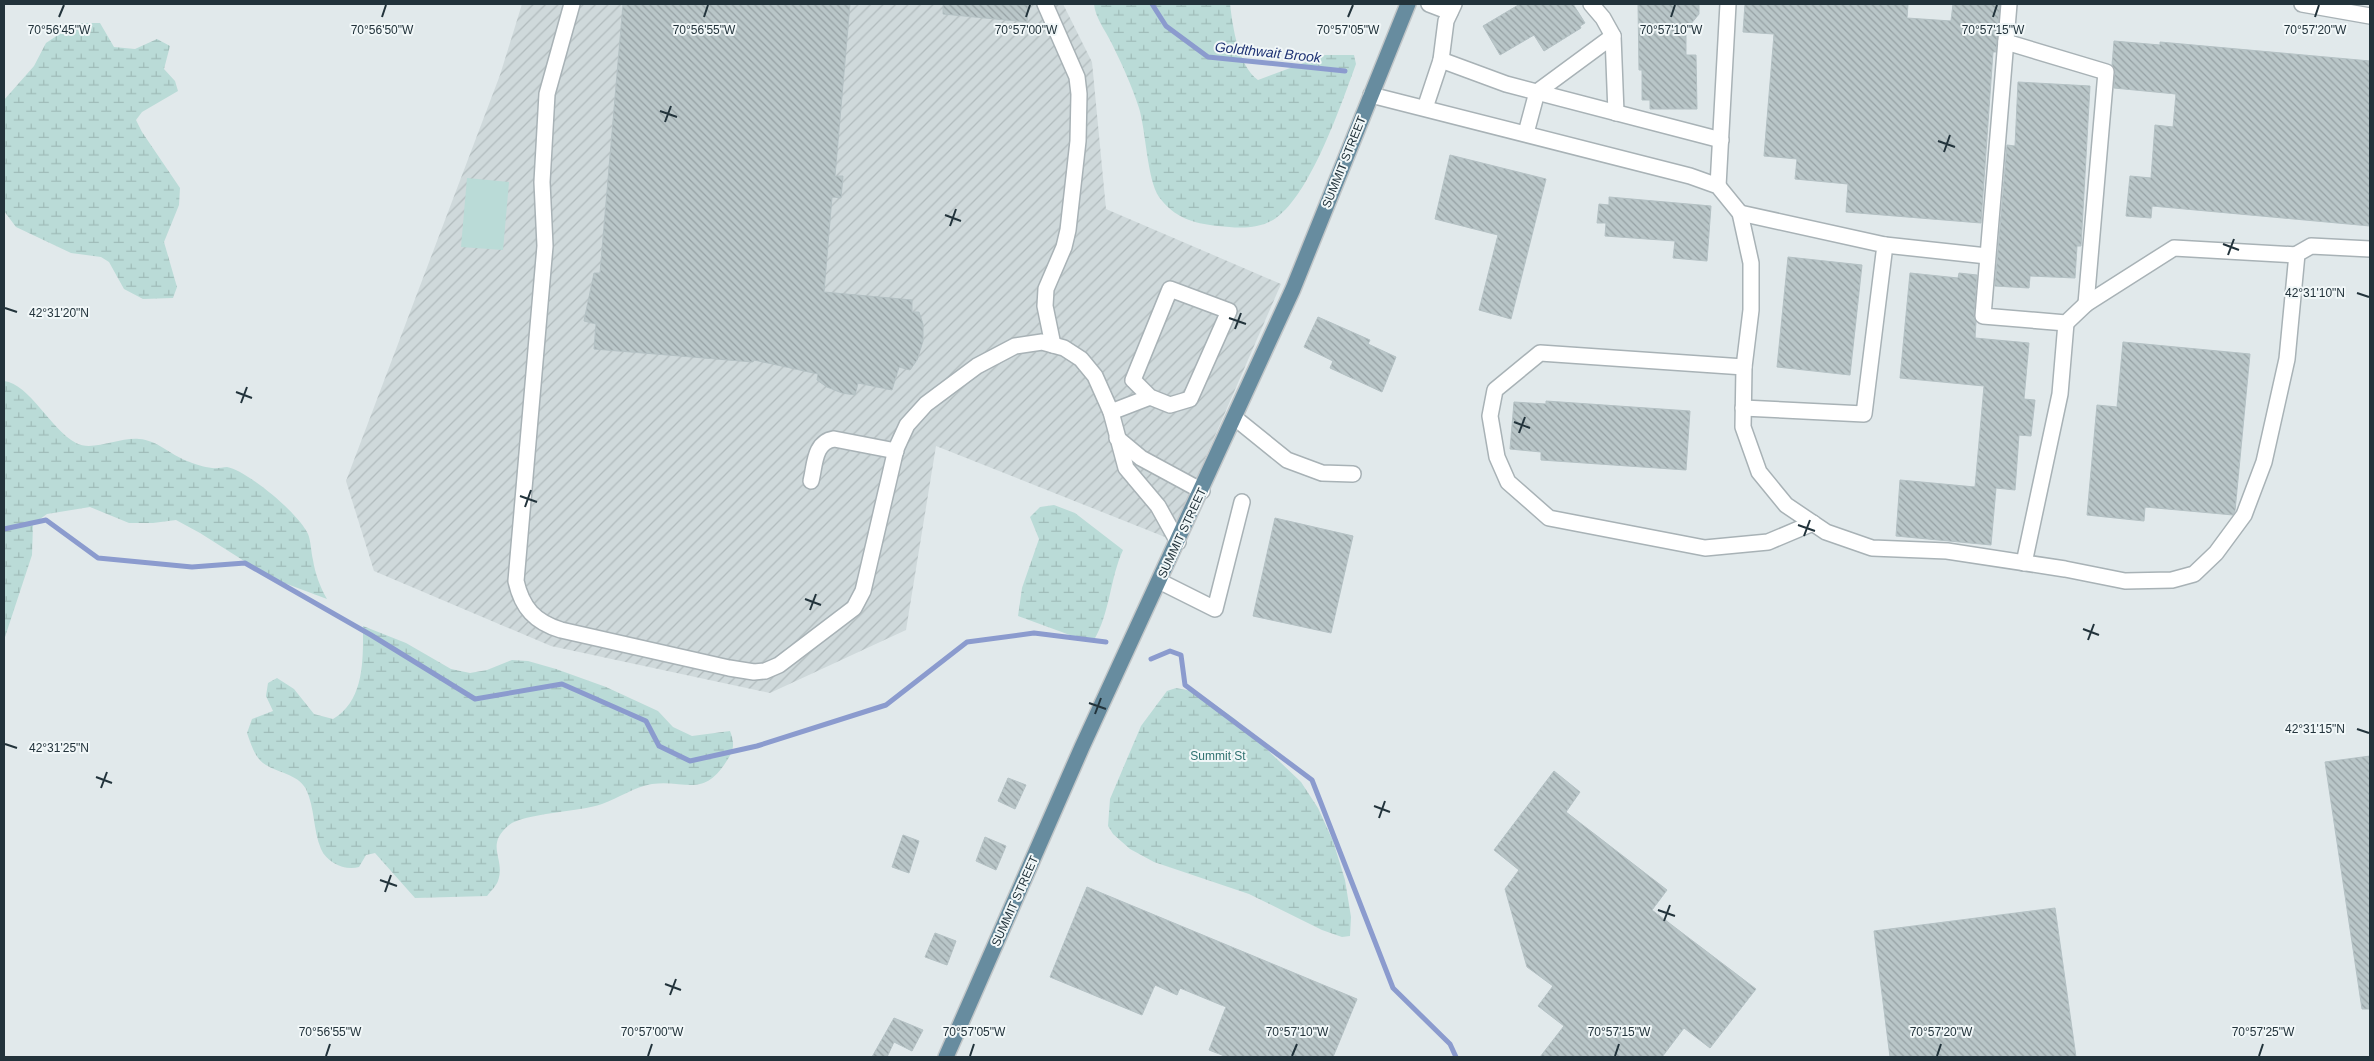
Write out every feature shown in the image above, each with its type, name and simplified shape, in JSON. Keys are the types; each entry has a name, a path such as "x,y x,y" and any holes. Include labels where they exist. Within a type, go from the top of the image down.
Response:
{"main road":[{"name":"SUMMIT STREET","path":"946,1057 1082,747 1202,491 1293,289 1408,4"}],"lane":[{"path":"572,4 547,94 542,182 545,246 516,580 519,595 530,612 544,625 729,668 754,672 765,671 779,665 854,608 864,591 896,451 907,425 920,411 977,366 1015,346 1042,342 1064,348 1081,359 1095,376 1111,412 1126,468 1158,506 1178,542"},
{"path":"1045,4 1077,77 1079,94 1078,140 1068,230 1064,247 1046,289 1045,306 1053,345"},
{"path":"1426,108 1442,60 1446,21 1452,8 1429,4"},
{"path":"1591,4 1603,18 1613,36 1616,113"},
{"path":"1718,186 1728,4"},
{"path":"2009,4 1983,316 2066,323"},
{"path":"2302,4 2370,16"},
{"path":"1526,133 1537,92 1613,36"},
{"path":"2006,42 2106,72 2086,304"},
{"path":"1442,60 1506,84 1720,140"},
{"path":"1371,95 1690,176 1718,186 1740,213 1751,262 1752,310 1744,367 1743,427 1759,472 1786,505 1826,532 1872,548 1947,551 2126,582 2172,580 2194,574 2216,553 2244,515 2264,462 2287,360 2297,255"},
{"path":"1740,213 1885,245 1987,256"},
{"path":"1743,408 1864,414 1885,245"},
{"path":"2024,563 2060,394 2066,323 2086,304 2174,248 2297,255 2311,246 2370,249"},
{"path":"1111,412 1150,397 1170,405 1190,399 1229,311 1170,289 1133,380 1150,397"},
{"path":"1744,367 1540,353 1495,390 1490,416 1497,457 1508,482 1549,518 1705,548 1768,542 1813,523"},
{"path":"1234,418 1287,460 1322,473 1353,474"},
{"path":"1117,438 1141,458 1202,491"},
{"path":"811,481 818,450 822,444 829,440 834,439 896,451"},
{"path":"1159,582 1215,609 1242,502"}],"shaded area":[{"path":"522,4 1063,4 1092,62 1106,209 1281,284 1170,539 936,446 906,630 770,693 551,646 374,571 346,481 500,75"}],"green space":[{"path":"1094,4 1230,4 1235,35 1241,56 1251,73 1258,80 1325,55 1354,55 1356,64 1324,147 1301,189 1289,206 1276,218 1262,225 1240,228 1200,223 1178,215 1159,197 1149,167 1139,108 1119,58 1098,19"},
{"path":"76,23 100,23 114,47 135,49 157,39 170,46 164,69 175,81 178,91 142,112 136,120 180,188 179,205 164,242 177,287 173,298 143,299 124,289 109,262 101,257 71,253 16,227 4,211 4,100 34,66 46,43"},
{"path":"467,178 509,182 503,250 461,247"},
{"path":"4,381 23,390 57,428 76,443 90,446 131,439 146,440 193,463 214,468 227,467 247,476 272,494 303,526 309,537 316,575 327,599 271,578 176,520 153,523 129,523 90,507 47,514 33,524 32,555 4,640"},
{"path":"1054,505 1075,513 1123,550 1115,572 1107,607 1094,640 1078,638 1018,616 1022,588 1039,539 1030,517 1040,507"},
{"path":"363,626 406,643 451,669 470,673 487,670 512,660 528,661 556,669 606,687 658,711 673,727 692,736 730,731 733,740 731,754 717,773 701,784 652,784 592,807 539,815 509,825 498,839 497,852 500,873 497,883 487,896 415,898 375,853 366,855 359,867 342,867 332,862 324,854 318,842 311,804 306,789 292,776 263,763 257,757 247,733 252,719 273,711 266,696 268,683 277,678 294,689 314,714 333,719 343,711 357,690 360,678"},
{"name":"Summit St","path":"1176,688 1197,692 1235,719 1301,782 1318,808 1333,841 1345,880 1351,917 1350,936 1342,937 1322,930 1249,894 1154,862 1130,849 1113,834 1108,826 1110,799 1141,726 1167,691"}],"building":[{"path":"623,4 850,4 835,176 843,176 841,198 832,197 824,292 912,300 912,312 919,312 923,324 923,341 917,360 910,370 899,367 892,390 858,383 855,395 842,393 827,387 817,380 818,374 754,360 753,362 594,349 596,324 584,321 594,273 600,273"},
{"path":"943,4 1028,5 1027,22 943,14"},
{"path":"1520,4 1573,4 1585,23 1580,26 1581,28 1544,51 1534,35 1500,55 1483,26"},
{"path":"1638,4 1699,4 1699,14 1686,30 1686,55 1696,55 1697,109 1650,109 1650,100 1642,100 1642,70 1639,70"},
{"path":"1745,4 1908,4 1907,18 1951,21 1953,4 2000,4 1996,52 1993,52 1981,223 1846,212 1848,184 1795,179 1797,159 1764,156 1774,34 1743,32"},
{"path":"2114,41 2160,45 2160,42 2370,61 2370,226 2152,206 2151,218 2126,216 2130,176 2151,178 2155,125 2173,127 2176,94 2114,88 2115,72 2112,65"},
{"path":"2018,82 2090,86 2081,246 2077,246 2075,278 2030,276 2029,288 1995,286 2007,145 2015,146"},
{"path":"1450,155 1546,179 1511,319 1479,310 1498,235 1435,219"},
{"path":"1609,197 1711,206 1707,261 1673,258 1675,241 1605,236 1606,223 1597,223 1599,204 1609,205"},
{"path":"1788,257 1862,265 1850,375 1777,367"},
{"path":"1910,273 1958,278 1959,273 1977,275 1974,315 1976,322 1975,338 2029,343 2024,399 2035,400 2031,436 2019,435 2015,490 1996,488 1991,545 1896,536 1900,480 1975,487 1984,386 1900,378"},
{"path":"1318,317 1370,340 1368,344 1396,357 1382,392 1330,368 1333,361 1304,347"},
{"path":"2123,342 2250,354 2235,511 2233,515 2145,507 2144,521 2087,515 2097,405 2117,407"},
{"path":"1546,401 1690,411 1686,470 1541,460 1541,452 1510,449 1514,402 1546,404"},
{"path":"1275,518 1353,536 1331,633 1253,616"},
{"path":"2370,756 2370,1009 2362,1009 2325,762"},
{"path":"1554,771 1580,792 1566,812 1667,890 1652,910 1756,989 1710,1048 1684,1028 1662,1057 1540,1057 1564,1026 1538,1006 1553,986 1527,967 1505,889 1519,870 1494,850"},
{"path":"1008,778 1026,785 1015,809 998,801"},
{"path":"903,835 919,841 909,873 892,867"},
{"path":"985,837 1006,846 996,870 976,861"},
{"path":"1087,887 1357,999 1333,1057 1227,1057 1209,1050 1226,1007 1180,988 1177,995 1155,985 1142,1015 1050,977"},
{"path":"2055,908 2076,1057 1890,1057 1874,931"},
{"path":"935,933 956,941 947,965 925,957"},
{"path":"894,1018 923,1030 912,1051 894,1042 887,1057 872,1057"}],"waterway":[{"name":"Goldthwait Brook","path":"1152,4 1166,26 1208,57 1345,71"},
{"path":"4,529 46,520 98,558 192,567 245,563 371,635 475,699 562,684 646,721 659,746 690,761 757,746 886,705 967,642 1034,633 1106,642"},
{"path":"1151,659 1170,651 1181,655 1185,685 1312,780 1393,988 1450,1044 1456,1057"}]}
